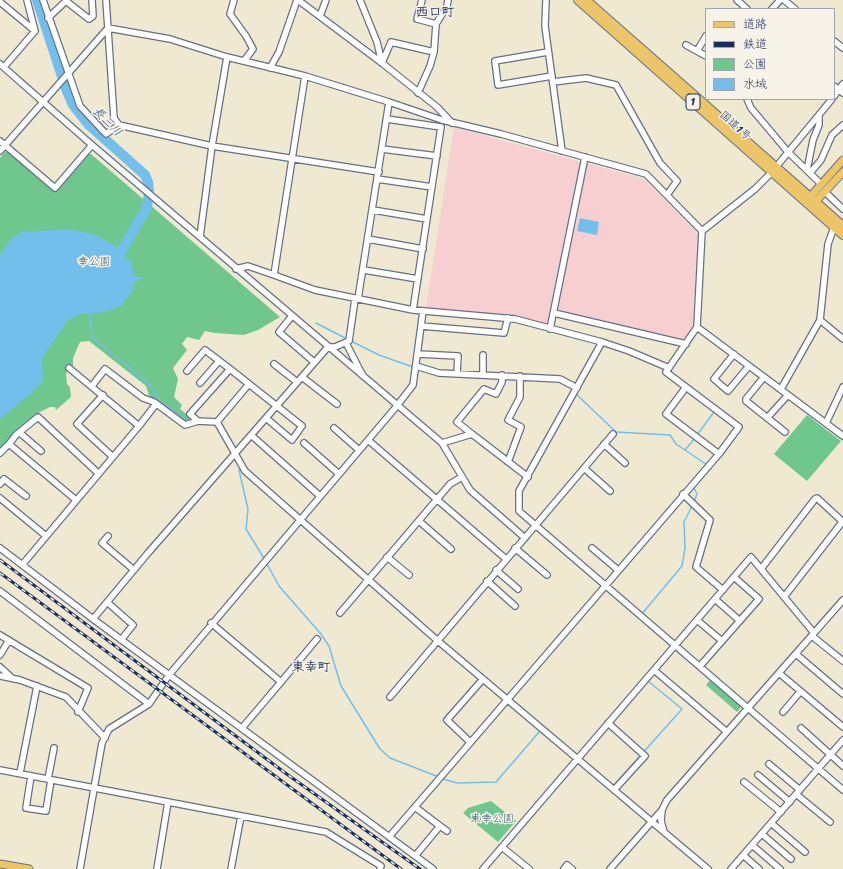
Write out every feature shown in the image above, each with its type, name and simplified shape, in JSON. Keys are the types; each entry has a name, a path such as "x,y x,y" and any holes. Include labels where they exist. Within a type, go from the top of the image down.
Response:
{"highway":[{"name":"国道1号","path":"578,0 773,170 840,223 843,235"},
{"name":"国道1号","path":"586,0 773,170"}],"main road":[{"path":"811,201 823,188 843,160"},
{"path":"823,188 843,172"},
{"path":"0,864 29,869"}],"street":[{"path":"27,0 35,31"},
{"path":"43,0 67,75 80,106 92,121 106,134 119,125"},
{"path":"48,18 66,0 89,19 93,16 92,0"},
{"path":"106,0 114,118 119,125 212,146 379,172"},
{"path":"234,0 230,14 246,36 253,50 244,61"},
{"path":"270,68 279,52 297,0 382,63 437,107 453,123"},
{"path":"320,16 326,0"},
{"path":"360,0 377,42 382,63"},
{"path":"422,0 416,19 436,24"},
{"path":"418,93 430,66 434,52 436,24 447,6 448,0"},
{"path":"546,0 545,26 562,151"},
{"path":"773,8 780,0"},
{"path":"784,0 794,8"},
{"path":"0,2 35,31"},
{"path":"108,28 170,39 227,57 305,76 453,123 646,174 702,231 697,327 666,372 739,427 719,454 389,837"},
{"path":"0,151 108,28"},
{"path":"35,31 2,66 92,145 200,236 236,269 328,346 396,407 442,443 470,490 525,538"},
{"path":"698,51 705,38"},
{"path":"382,63 391,42 434,52"},
{"path":"835,42 843,48"},
{"path":"686,46 705,55"},
{"path":"548,52 495,61 498,85 552,79 586,78 616,86 660,162 676,182 667,195"},
{"path":"200,236 212,146 227,57"},
{"path":"274,275 305,76"},
{"path":"838,90 843,84"},
{"path":"747,100 751,108 788,152 809,171 843,209"},
{"path":"702,231 755,189 773,170 831,100"},
{"path":"328,346 335,347 348,342 356,299 364,270 389,102"},
{"path":"809,171 813,140 819,124 819,116"},
{"path":"386,119 441,127 413,310"},
{"path":"809,171 821,160 832,135 843,125"},
{"path":"0,141 55,188 92,145"},
{"path":"382,149 437,156"},
{"path":"550,328 585,158"},
{"path":"377,179 432,187"},
{"path":"373,210 427,219"},
{"path":"780,389 820,320 828,244 840,223"},
{"path":"368,239 423,249"},
{"path":"236,269 248,266 315,290 413,310 508,318 602,342 629,351 669,368"},
{"path":"364,270 418,279"},
{"path":"80,869 94,787 105,738 109,729 149,704 169,675 211,624 396,407 413,385 423,311"},
{"path":"554,313 686,344"},
{"path":"292,316 279,332 314,362"},
{"path":"421,326 504,333 508,318"},
{"path":"820,320 843,339"},
{"path":"697,327 843,436"},
{"path":"602,342 519,491 519,511 843,790"},
{"path":"346,343 364,378"},
{"path":"93,619 328,346"},
{"path":"187,371 205,350 302,426 292,440 266,418"},
{"path":"418,354 458,356 457,373"},
{"path":"734,354 714,379 728,391 750,366"},
{"path":"483,355 483,374"},
{"path":"200,383 219,362"},
{"path":"274,364 297,382"},
{"path":"416,366 439,373 560,379 577,388"},
{"path":"69,368 139,426"},
{"path":"92,386 105,369 143,398 156,404 185,425 198,421 217,422"},
{"path":"198,421 190,414 230,369"},
{"path":"502,375 502,382 496,394 484,389 457,422 528,477"},
{"path":"508,462 521,427 508,420 520,397 520,376"},
{"path":"302,377 337,404"},
{"path":"764,377 746,401 785,432"},
{"path":"217,422 249,384"},
{"path":"686,387 666,414 719,454"},
{"path":"826,423 843,387"},
{"path":"103,395 77,424 113,457"},
{"path":"767,418 788,395"},
{"path":"22,564 156,404"},
{"path":"0,453 20,432 38,417 98,473"},
{"path":"217,422 245,471 438,641 708,869"},
{"path":"334,428 359,450"},
{"path":"20,432 41,451"},
{"path":"442,443 472,434"},
{"path":"390,697 506,558 525,538 613,434"},
{"path":"251,435 320,496"},
{"path":"368,440 438,498 506,558"},
{"path":"304,443 339,474"},
{"path":"9,444 76,500"},
{"path":"604,444 625,463"},
{"path":"584,468 610,491"},
{"path":"340,613 450,484 462,477"},
{"path":"0,484 4,479 26,496"},
{"path":"683,494 710,520 696,567 723,590"},
{"path":"0,498 46,536"},
{"path":"761,569 815,498 817,498 843,521 784,597"},
{"path":"419,521 452,549"},
{"path":"108,536 102,543 134,570"},
{"path":"0,548 121,640 433,869"},
{"path":"515,548 547,575"},
{"path":"592,548 618,570"},
{"path":"387,557 409,575"},
{"path":"483,869 751,557 813,634 843,661"},
{"path":"496,570 518,589"},
{"path":"700,666 759,599 734,577"},
{"path":"487,581 514,606"},
{"path":"0,591 149,704"},
{"path":"715,599 740,621"},
{"path":"107,602 133,625 121,640"},
{"path":"610,869 662,810 667,800 842,603"},
{"path":"697,620 722,641"},
{"path":"211,624 281,682"},
{"path":"0,635 88,688 78,712"},
{"path":"242,728 317,639"},
{"path":"0,655 10,640"},
{"path":"796,654 843,694"},
{"path":"0,667 12,678"},
{"path":"654,670 727,732"},
{"path":"779,673 843,727"},
{"path":"0,676 12,678 66,697 78,712 105,738"},
{"path":"470,742 446,720 483,678"},
{"path":"20,773 37,686"},
{"path":"783,712 800,692"},
{"path":"608,723 645,756 614,790"},
{"path":"801,728 843,766"},
{"path":"731,869 843,740"},
{"path":"31,776 26,808 46,811 54,748"},
{"path":"769,764 830,822"},
{"path":"0,770 326,832 381,866 380,869"},
{"path":"758,775 790,802"},
{"path":"744,782 781,812"},
{"path":"157,869 168,802"},
{"path":"415,807 447,831"},
{"path":"662,810 661,822 664,832"},
{"path":"231,869 241,816"},
{"path":"771,824 805,852"},
{"path":"416,856 440,826"},
{"path":"762,834 791,859"},
{"path":"752,845 780,869"},
{"path":"502,847 529,869"},
{"path":"743,856 759,869"},
{"path":"564,869 567,865 572,869"}],"shaded area":[{"path":"454,127 581,162 547,326 517,316 426,308"},
{"path":"586,163 644,179 698,234 693,326 684,340 557,311"}],"green space":[{"name":"幸公園","path":"5,152 8,152 56,192 88,154 91,154 280,317 258,330 244,335 205,331 199,340 187,337 182,344 187,350 173,368 178,379 174,397 182,405 180,409 194,420 185,423 150,399 146,386 89,341 80,342 73,358 73,367 66,373 67,384 70,387 71,397 56,410 55,407 50,407 38,413 27,425 14,433 0,450 0,158"},
{"path":"807,415 841,441 807,481 774,454"},
{"path":"711,679 742,706 737,712 706,685"},
{"name":"東幸公園","path":"491,801 516,821 498,842 463,813 468,808"}],"water":[{"path":"580,218 599,222 597,235 577,231"},
{"path":"68,229 96,235 116,247 120,245 126,251 125,257 132,263 133,276 143,277 143,279 133,282 134,287 131,293 121,306 105,312 77,315 68,320 42,358 43,379 41,383 34,391 0,419 0,255 11,239 22,232"}],"waterway":[{"name":"長三川","path":"37,0 66,89 73,105 88,124 145,175 148,182 149,191 147,208 122,250"},
{"path":"90,314 92,337 150,385 160,401 188,422"},
{"path":"316,323 347,339"},
{"path":"351,341 379,355 413,367"},
{"path":"575,393 616,432 670,435 676,444 685,450 695,438"},
{"path":"697,435 714,412"},
{"path":"685,450 707,465"},
{"path":"239,470 248,509 246,529 265,560"},
{"path":"693,486 697,494 694,502"},
{"path":"641,615 682,566 685,548 684,522 692,506"},
{"path":"267,564 279,586 321,634 329,646 341,686 380,749 390,758 439,777"},
{"path":"614,785 682,709 648,681 653,675"},
{"path":"443,779 457,783 496,782 540,731"}],"railway":[{"path":"0,560 288,775 420,869"},
{"path":"0,573 401,869"}],"district":[{"name":"西口町","path":"435,13"},
{"name":"東幸町","path":"311,668"}]}
